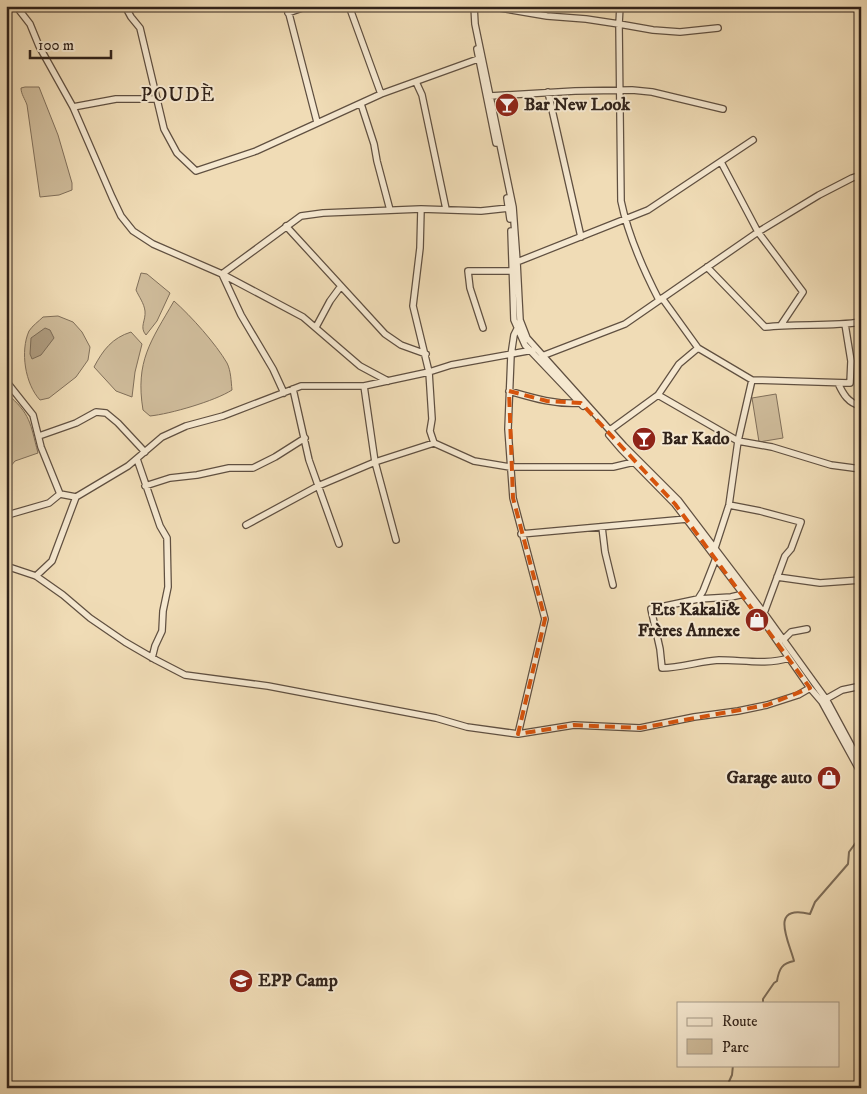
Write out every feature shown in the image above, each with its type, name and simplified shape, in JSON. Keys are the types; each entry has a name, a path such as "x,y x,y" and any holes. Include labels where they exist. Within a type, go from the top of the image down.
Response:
{"street":[{"path":"16,6 30,24 39,46 73,107 112,197 133,231 153,244 222,274 303,316 360,366 388,381"},
{"path":"126,6 140,28 164,129 177,153 196,171 256,151 381,94 478,59"},
{"path":"308,6 288,9 317,122"},
{"path":"349,6 381,94"},
{"path":"474,6 478,59 509,208 514,320 521,338 687,519 822,702 861,773"},
{"path":"488,6 547,16 586,18 653,30 680,32 718,28"},
{"path":"620,6 621,201 625,220 645,273 661,299 698,348 752,380 850,383 851,362 845,324"},
{"path":"475,24 513,207 518,262 520,320 533,350 542,356 624,446 678,500 764,613 826,699 861,764"},
{"path":"416,82 422,95 446,209"},
{"path":"490,96 620,90 652,92 723,109"},
{"path":"548,92 581,237"},
{"path":"73,107 116,99 157,99"},
{"path":"361,104 374,144 390,210"},
{"path":"518,262 648,210 753,140"},
{"path":"721,162 758,232 803,292 782,325"},
{"path":"542,356 625,324 758,232 819,195 861,175"},
{"path":"222,274 301,216 390,210 446,209 481,211 509,208"},
{"path":"421,209 420,248 413,306 429,372 432,419 430,431 434,443"},
{"path":"286,226 384,334 401,345 426,354"},
{"path":"707,267 765,327 861,322"},
{"path":"483,328 470,288 468,271 513,271"},
{"path":"222,274 241,315 273,369 284,392"},
{"path":"316,327 330,301 342,286"},
{"path":"517,329 514,335 511,355 508,429 513,498 521,534 545,618 518,734"},
{"path":"610,430 658,395 679,364 698,348"},
{"path":"36,576 52,561 76,497 128,466 162,437 186,426 223,416 301,386 364,386 429,372 450,365 533,350"},
{"path":"715,548 729,505 738,441 752,380"},
{"path":"6,381 33,415 41,447 60,494"},
{"path":"838,383 845,397 855,405 861,406"},
{"path":"364,386 375,462 396,540"},
{"path":"293,389 309,460 339,544"},
{"path":"509,391 547,402 566,405 581,403"},
{"path":"658,395 738,441 772,447 831,465 861,469"},
{"path":"39,436 76,423 96,412 106,413 145,452"},
{"path":"146,486 164,479 197,475 229,468 252,468 275,457 305,438"},
{"path":"246,525 318,486 375,462 434,443 474,461 510,467 613,467 634,462"},
{"path":"137,459 160,526 167,538 168,587 163,611 162,631 152,658"},
{"path":"6,519 11,514 49,503 60,494 76,497"},
{"path":"729,505 800,522 764,613"},
{"path":"521,534 687,519"},
{"path":"602,528 605,552 613,585"},
{"path":"698,599 703,592 716,558"},
{"path":"6,566 36,576 63,595 90,618 152,658 185,675 268,686 436,718 467,728 518,734 574,725 640,728 760,706 798,695 810,688"},
{"path":"777,577 820,582 861,580"},
{"path":"744,594 731,597 698,599 651,608 662,668 673,668 719,660 764,662 789,658"},
{"path":"783,640 791,632 807,629"},
{"path":"826,699 842,690 861,686"}],"highlighted area":[{"path":"509,391 547,401 581,403 675,504 810,688 767,705 640,728 574,725 518,734 545,619 513,498"}],"green space":[{"path":"39,87 58,135 72,183 72,190 59,195 40,197 27,105 21,90 21,88"},
{"path":"141,273 147,274 170,293 157,321 146,335 143,329 145,315 143,303 136,290"},
{"path":"174,301 203,330 222,355 231,376 232,390 192,406 150,416 143,410 141,378 143,365 152,340"},
{"path":"58,316 73,322 82,332 90,347 88,360 76,377 49,398 40,400 28,376 25,357 26,339 30,329 43,317"},
{"path":"131,332 142,344 135,372 132,397 116,391 94,367 113,341"},
{"path":"6,393 25,413 38,453 15,461 6,472"},
{"path":"776,394 783,438 759,442 752,398"}],"shaded area":[{"path":"45,328 50,330 54,338 41,355 32,359 30,354 31,338"}],"waterway":[{"path":"763,1002 763,999 777,981 782,967 794,961 784,926 785,919 789,914 797,912 810,914 815,902 848,864 849,852 861,831"},
{"path":"726,1088 732,1075 733,1066"}],"place":[{"name":"Bar New Look","path":"507,105"},
{"name":"Bar Kado","path":"644,439"},
{"name":"Ets Kakali& Frères Annexe","path":"757,620"},
{"name":"Garage auto","path":"829,778"},
{"name":"EPP Camp","path":"241,981"}],"district":[{"name":"POUDÈ","path":"178,95"}]}
